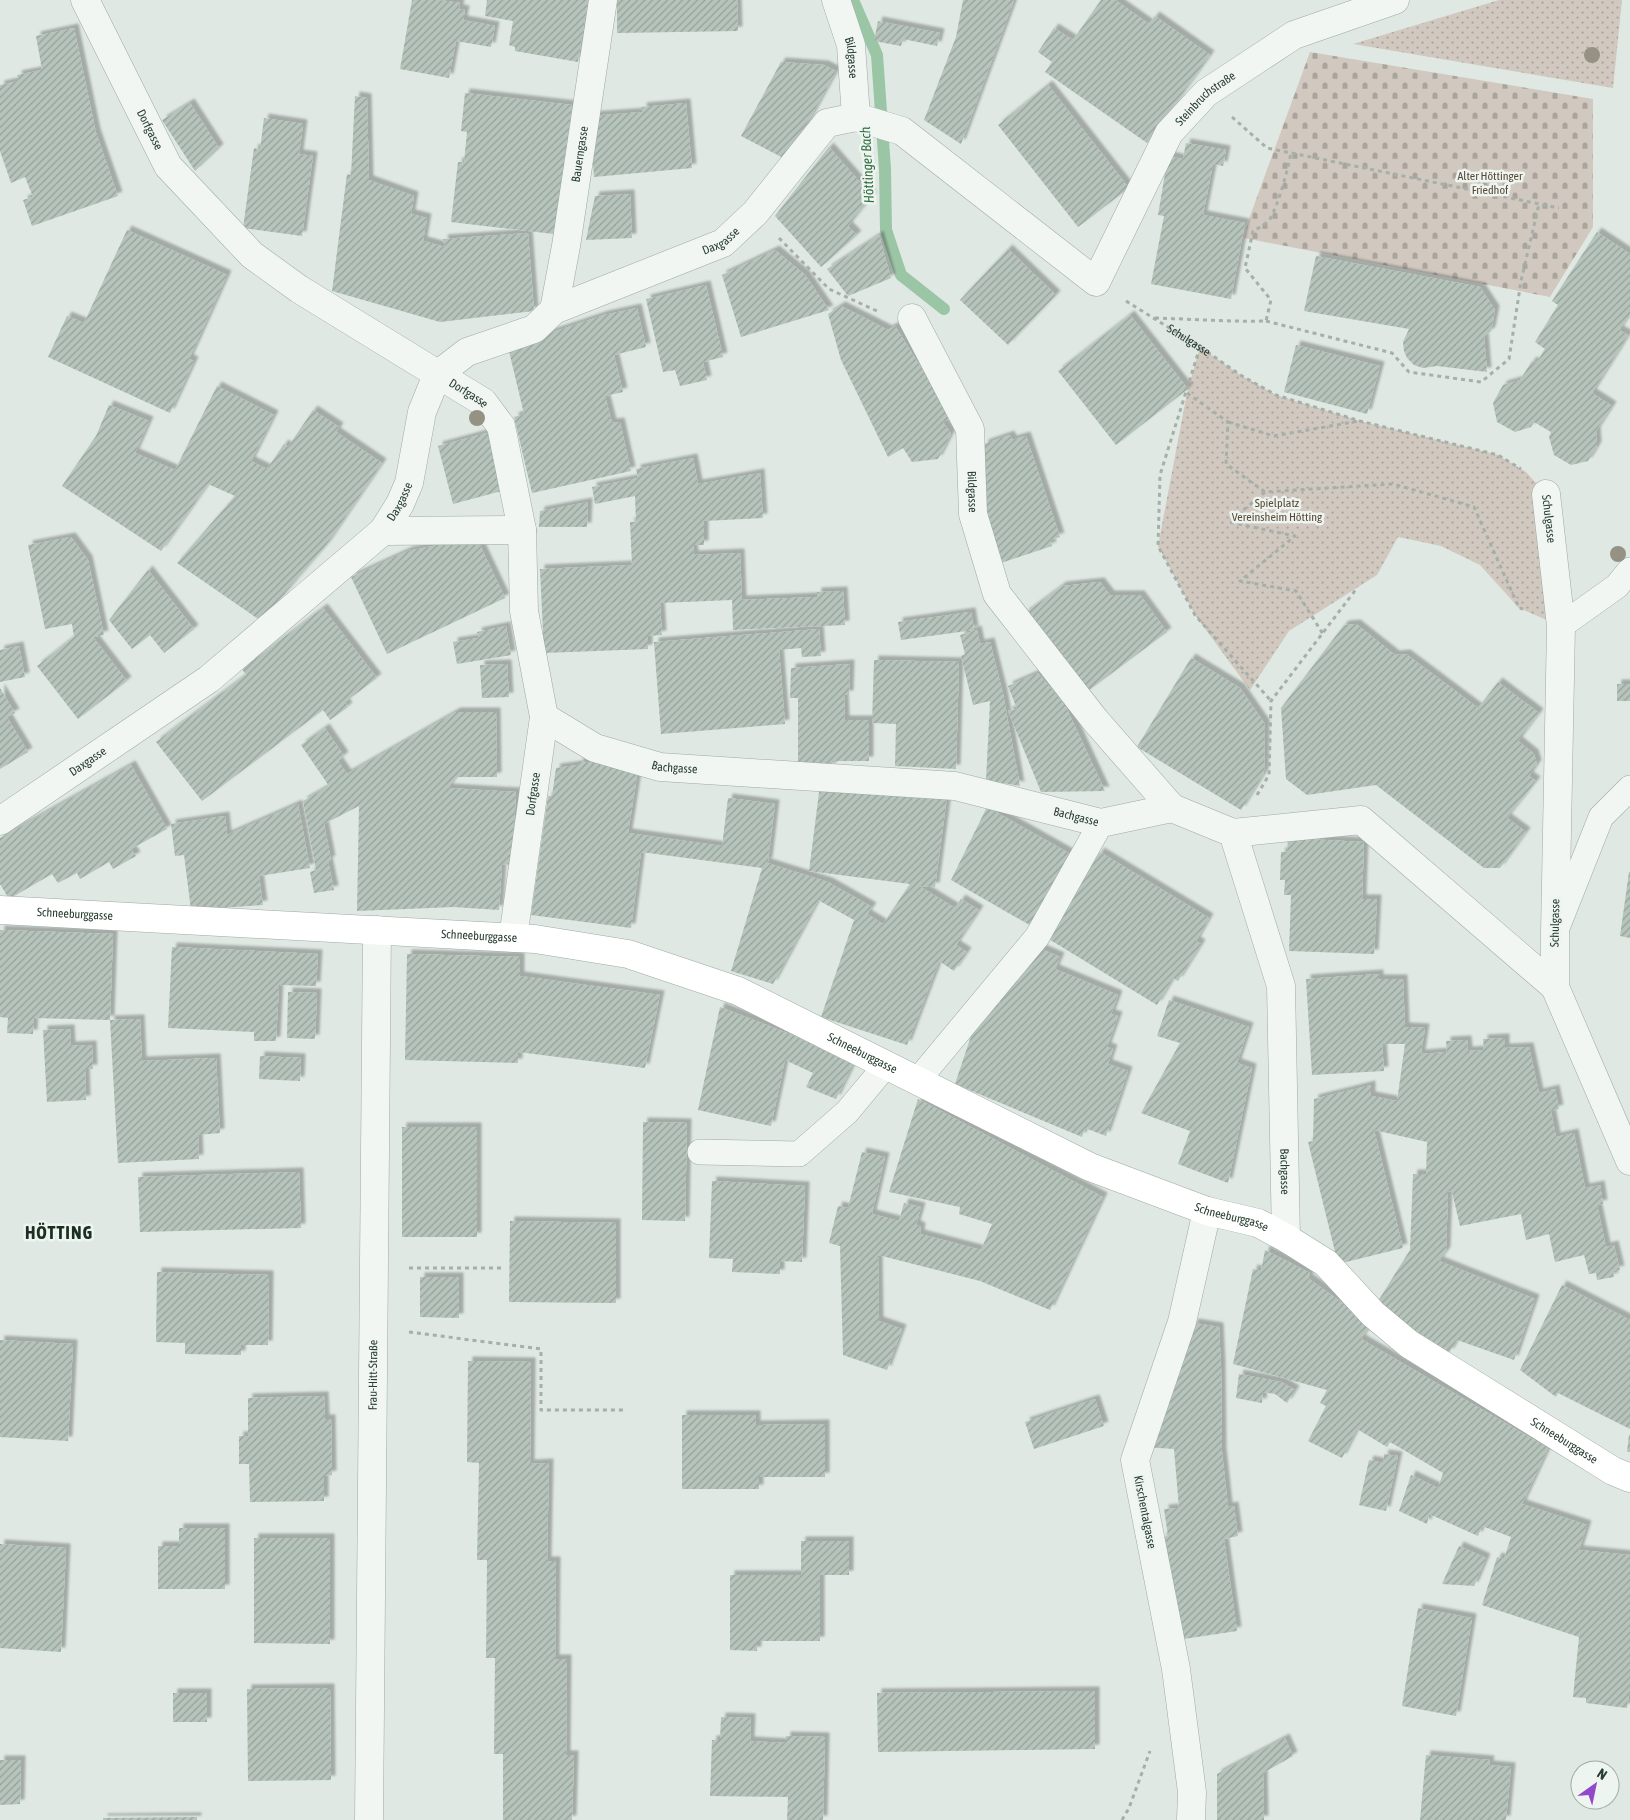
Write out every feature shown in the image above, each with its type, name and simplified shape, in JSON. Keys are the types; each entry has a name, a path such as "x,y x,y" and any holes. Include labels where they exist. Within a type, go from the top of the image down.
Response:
{"street":[{"name":"Dorfgasse","path":"85,0 168,166 232,235 252,255 299,289 483,402 501,426 522,530 524,611 544,717 513,938"},
{"name":"Bauerngasse","path":"554,310 566,246 603,0"},
{"name":"Bildgasse","path":"836,0 851,45 856,117"},
{"name":"Steinbruchstraße","path":"1096,282 1169,133 1206,93 1294,35 1395,0"},
{"name":"Daxgasse","path":"0,821 209,679 383,531 400,504 409,483 422,412 437,375 467,352 534,329 554,310 723,244 755,213 828,123 856,117 902,131 1096,282"},
{"name":"Bildgasse","path":"912,318 970,430 973,514 997,594 1096,720 1172,808"},
{"name":"Schulgasse","path":"1546,494 1562,626 1555,987 1630,1161"},
{"name":"Daxgasse","path":"383,531 522,530"},
{"name":"Bachgasse","path":"544,717 595,748 660,766 955,786 1101,823 1172,808"},
{"path":"1172,808 1233,834"},
{"name":"Schulgasse","path":"1233,834 1361,820 1555,987"},
{"name":"Bachgasse","path":"1233,834 1281,986 1286,1238"},
{"name":"Schneeburggasse","path":"0,910 535,939 628,954 738,991 1090,1167 1207,1211 1258,1223 1286,1238 1326,1263 1373,1314 1409,1344 1613,1471 1630,1478"},
{"name":"Frau-Hitt-Straße","path":"369,1820 376,930"},
{"name":"Kirschentalgasse","path":"1191,1820 1192,1792 1176,1669 1135,1460 1182,1322 1207,1211"}],"lane":[{"path":"1562,626 1616,586 1630,570"},
{"path":"1555,933 1601,817 1630,788"},
{"path":"918,1080 1037,937 1101,823"},
{"path":"700,1152 799,1154 847,1112 886,1064"}],"path":[{"path":"1206,93 1267,148 1559,208"},
{"path":"1266,322 1271,300 1245,268 1253,231 1269,220 1280,194 1291,153"},
{"path":"1153,318 1266,322 1392,353 1409,372 1481,382 1509,359 1521,281 1538,204"},
{"path":"755,213 829,289 882,313 912,318"},
{"name":"Schulgasse","path":"1096,282 1200,347 1242,376 1276,394 1360,421 1498,455 1526,472 1546,494"},
{"path":"1200,347 1160,474 1158,546 1195,615 1271,700"},
{"path":"1187,393 1228,422 1274,436 1360,421"},
{"path":"1228,422 1226,464 1265,492"},
{"path":"1323,634 1296,591 1240,581 1295,536 1229,522 1265,492 1393,484 1474,507 1519,608 1562,626"},
{"path":"1233,834 1269,775 1271,700 1357,588"},
{"path":"374,1268 501,1268"},
{"path":"373,1328 542,1349 541,1410 625,1410"},
{"path":"1122,1820 1129,1808 1152,1743"}],"green space":[{"path":"1499,0 1622,0 1613,88 1353,44"},
{"name":"Alter Höttinger Friedhof","path":"1310,52 1593,99 1593,227 1550,297 1244,238 1249,219"},
{"name":"Spielplatz Vereinsheim Hötting","path":"1200,347 1242,376 1276,395 1360,421 1498,455 1526,472 1546,494 1561,626 1519,608 1480,565 1441,546 1398,537 1377,575 1289,631 1250,690 1195,615 1158,546 1187,393"}],"building":[{"path":"412,0 439,0 460,3 459,9 465,10 463,20 495,26 491,47 456,41 449,78 400,69"},
{"path":"487,0 588,0 578,62 515,51 515,47 509,45 513,21 485,16"},
{"path":"617,0 737,0 738,31 617,33"},
{"path":"963,0 1014,0 961,144 924,120 956,37"},
{"path":"1101,0 1115,0 1149,24 1155,16 1210,55 1147,143 1045,72 1052,62 1038,52 1054,28 1073,40"},
{"path":"878,21 940,33 937,46 903,39 901,46 874,41"},
{"path":"74,28 96,133 118,196 32,226 23,200 33,197 25,177 11,183 0,151 0,85 19,81 17,75 42,70 36,36"},
{"path":"781,62 824,65 836,71 787,160 741,136"},
{"path":"1048,85 1129,188 1078,227 998,125"},
{"path":"465,93 572,105 564,174 562,235 451,222 458,162 464,162 467,132 461,131"},
{"path":"355,96 367,98 369,180 414,196 411,214 427,218 423,241 445,247 443,239 528,233 534,311 440,322 332,291 347,174 351,175"},
{"path":"190,103 219,148 195,171 162,120"},
{"path":"686,103 692,168 594,177 589,116 643,112 642,107"},
{"path":"264,118 303,124 299,154 313,156 302,236 243,228 254,148 260,150"},
{"path":"1186,143 1226,150 1223,166 1213,164 1203,215 1245,223 1231,299 1151,284 1164,216 1158,215 1168,156 1183,159"},
{"path":"829,147 872,196 848,226 857,235 821,267 775,216"},
{"path":"630,194 632,238 586,240 595,196"},
{"path":"127,230 227,275 189,359 194,361 170,413 48,357 67,316 84,323"},
{"path":"1597,232 1630,254 1630,314 1619,330 1628,335 1592,393 1612,406 1596,431 1597,446 1588,461 1571,465 1554,455 1549,437 1551,432 1534,422 1531,427 1515,432 1497,422 1493,403 1503,385 1520,380 1532,361 1536,363 1545,349 1535,342 1558,305 1552,301"},
{"path":"879,235 891,278 848,296 827,269"},
{"path":"1008,249 1056,295 1008,345 960,300"},
{"path":"775,250 805,275 829,310 741,337 722,275"},
{"path":"1316,256 1480,287 1495,310 1491,331 1484,336 1487,372 1437,366 1423,368 1414,365 1407,358 1404,351 1403,342 1409,329 1304,311"},
{"path":"706,285 723,357 703,362 707,380 680,386 675,370 663,372 646,299"},
{"path":"841,306 888,330 895,326 952,417 943,422 951,434 938,459 912,462 903,448 888,457 841,360 828,314"},
{"path":"637,308 646,347 614,355 623,392 605,396 612,423 620,422 631,471 532,493 514,417 524,414 508,347 604,315"},
{"path":"1130,315 1188,389 1116,445 1058,371"},
{"path":"1296,345 1380,366 1367,414 1284,392"},
{"path":"217,386 274,415 251,461 267,469 284,444 288,447 313,410 339,427 336,432 382,463 327,544 261,621 177,563 235,496 208,484 161,551 62,486 96,436 109,405 149,421 135,453 175,470"},
{"path":"494,431 509,489 453,504 438,446"},
{"path":"1010,435 1012,440 1026,436 1060,537 1050,540 1052,546 1001,563 981,505 984,444"},
{"path":"693,458 698,484 760,473 763,518 704,521 704,545 693,545 694,555 740,553 742,600 817,597 817,592 843,591 845,625 733,630 732,600 660,603 662,635 648,636 648,649 544,653 540,569 632,565 630,522 636,522 635,496 595,504 592,487 638,478 636,469"},
{"path":"588,502 587,527 539,527 540,511"},
{"path":"71,537 88,560 104,635 93,637 127,681 78,719 37,666 74,637 72,624 45,629 28,545"},
{"path":"476,537 505,598 387,654 351,577 408,551"},
{"path":"148,570 194,629 164,653 150,635 132,649 109,620"},
{"path":"1100,582 1110,595 1140,595 1167,632 1084,694 1024,614 1062,586"},
{"path":"323,608 377,678 345,702 348,707 330,720 323,710 202,801 156,742 246,675 242,669"},
{"path":"971,612 974,630 901,640 898,622"},
{"path":"1356,624 1395,655 1406,654 1478,708 1498,682 1539,713 1518,741 1534,754 1537,764 1529,776 1536,781 1507,818 1526,832 1500,868 1484,868 1376,785 1307,795 1286,779 1281,708 1344,625"},
{"path":"506,626 511,655 457,664 453,642 479,638 477,632"},
{"path":"819,629 821,656 802,657 801,648 779,650 785,724 661,734 654,642"},
{"path":"977,630 980,644 990,642 1003,694 1020,786 986,780 990,701 973,705 961,656 965,654 960,635"},
{"path":"19,646 25,677 0,682 0,650"},
{"path":"1191,658 1240,688 1265,724 1264,773 1241,810 1137,747"},
{"path":"874,660 959,662 956,769 895,766 896,724 872,723"},
{"path":"507,664 509,697 482,698 480,665"},
{"path":"850,664 849,695 844,695 845,720 869,720 869,761 832,761 832,767 798,767 798,698 790,698 791,668"},
{"path":"1038,673 1065,705 1105,791 1041,792 1008,711 1017,709 1008,686"},
{"path":"1617,684 1630,684 1630,701 1617,701"},
{"path":"0,688 15,713 7,717 28,752 0,769"},
{"path":"456,712 496,712 497,777 456,777 448,788 516,792 512,865 502,864 499,910 454,907 357,911 359,806 324,824 331,860 328,861 334,890 314,893 310,872 316,870 303,801 329,786 301,745 325,728 344,756 338,761 347,774"},
{"path":"579,761 638,770 628,833 722,846 728,798 775,804 768,862 764,862 828,882 872,907 867,914 883,924 910,884 809,871 820,785 947,797 935,887 919,886 955,908 961,899 979,910 956,945 967,952 954,971 939,961 907,1045 821,1017 854,920 818,900 773,984 731,971 762,868 641,852 631,928 531,915 548,796 552,796 556,768 579,765"},
{"path":"131,765 167,829 131,849 136,856 113,869 109,862 80,879 77,873 58,883 52,874 9,899 0,884 0,838"},
{"path":"298,804 310,868 259,876 263,905 191,910 184,855 175,856 171,824 225,816 227,835"},
{"path":"987,807 1074,856 1033,927 951,880"},
{"path":"1288,838 1364,842 1362,899 1377,899 1374,954 1289,951 1291,895 1284,895 1285,880 1280,880 1281,852 1287,852"},
{"path":"1100,852 1209,918 1196,941 1201,944 1178,981 1173,978 1157,1005 1047,938"},
{"path":"1630,872 1630,938 1620,936"},
{"path":"0,930 113,934 110,1020 34,1018 33,1034 7,1033 8,1018 0,1017"},
{"path":"172,947 318,954 316,986 279,985 276,1041 254,1041 254,1032 168,1028"},
{"path":"1037,947 1060,957 1055,969 1118,995 1111,1014 1118,1016 1107,1047 1113,1049 1108,1064 1128,1071 1106,1136 1085,1128 1082,1137 955,1084 982,1003 998,1008 1010,973"},
{"path":"407,954 520,957 520,976 660,995 645,1068 518,1052 518,1063 405,1060"},
{"path":"1379,974 1379,979 1403,979 1405,1027 1425,1028 1421,1054 1447,1052 1446,1041 1467,1040 1468,1051 1484,1050 1483,1039 1505,1038 1505,1048 1529,1047 1539,1093 1555,1089 1559,1109 1551,1111 1556,1137 1574,1133 1585,1188 1600,1185 1603,1204 1597,1205 1606,1247 1614,1245 1620,1270 1613,1271 1614,1277 1597,1280 1596,1273 1589,1274 1584,1255 1555,1262 1549,1234 1526,1240 1521,1214 1460,1226 1452,1192 1448,1191 1446,1251 1439,1261 1535,1299 1514,1360 1457,1340 1449,1353 1375,1306 1410,1250 1413,1174 1426,1174 1427,1142 1374,1130 1403,1248 1338,1264 1308,1142 1313,1141 1314,1099 1371,1085 1371,1096 1397,1101 1405,1044 1382,1044 1384,1071 1312,1075 1306,979"},
{"path":"288,992 317,993 315,1039 287,1038"},
{"path":"1169,1000 1249,1027 1237,1063 1252,1068 1228,1183 1178,1164 1190,1131 1141,1113 1180,1043 1157,1036"},
{"path":"720,1007 790,1034 853,1064 836,1099 806,1087 813,1073 785,1060 771,1126 698,1110"},
{"path":"140,1019 142,1061 216,1058 220,1133 198,1135 199,1159 118,1163 110,1020"},
{"path":"70,1029 71,1046 92,1045 93,1069 85,1069 86,1100 47,1102 43,1030"},
{"path":"260,1056 301,1058 300,1081 259,1079"},
{"path":"918,1099 1103,1197 1050,1310 980,1281 878,1255 879,1321 902,1329 887,1370 843,1355 840,1246 829,1243 838,1206 848,1208 862,1152 885,1157 872,1214 899,1221 904,1203 921,1207 916,1225 921,1227 920,1234 981,1250 992,1224 959,1214 960,1207 889,1192"},
{"path":"643,1122 687,1123 685,1221 642,1220"},
{"path":"402,1127 477,1127 477,1237 402,1237"},
{"path":"299,1172 301,1228 140,1232 138,1177"},
{"path":"712,1181 805,1186 802,1262 780,1261 780,1274 732,1272 733,1259 709,1258"},
{"path":"510,1221 616,1223 616,1303 509,1302"},
{"path":"1265,1250 1310,1273 1308,1278 1371,1324 1361,1339 1548,1448 1522,1504 1587,1525 1579,1550 1630,1555 1630,1695 1627,1708 1586,1703 1586,1698 1573,1697 1579,1637 1482,1605 1497,1557 1504,1559 1511,1537 1482,1526 1478,1536 1429,1514 1427,1524 1399,1511 1411,1475 1438,1488 1443,1473 1390,1442 1387,1447 1357,1429 1342,1458 1308,1441 1326,1406 1320,1403 1327,1390 1233,1364 1253,1269 1261,1271"},
{"path":"157,1272 269,1275 268,1345 241,1345 241,1355 185,1354 185,1343 156,1342"},
{"path":"420,1277 459,1277 459,1318 420,1317"},
{"path":"1562,1285 1630,1320 1630,1429 1558,1393 1556,1397 1520,1370"},
{"path":"1194,1323 1219,1327 1222,1452 1228,1507 1234,1506 1238,1536 1224,1539 1237,1631 1177,1640 1162,1537 1168,1536 1164,1509 1179,1508 1174,1449 1144,1447"},
{"path":"0,1340 73,1344 68,1441 0,1437"},
{"path":"468,1361 531,1362 530,1464 549,1463 547,1561 556,1561 555,1659 567,1659 566,1755 574,1755 572,1820 503,1820 503,1754 494,1754 495,1658 486,1658 487,1560 477,1560 479,1463 467,1462"},
{"path":"1239,1374 1281,1382 1295,1390 1287,1403 1275,1394 1263,1392 1262,1403 1236,1398"},
{"path":"324,1396 325,1419 331,1419 332,1475 324,1476 324,1501 250,1502 249,1464 239,1464 239,1436 248,1436 248,1398"},
{"path":"1095,1399 1104,1426 1034,1449 1025,1422"},
{"path":"682,1415 756,1415 756,1425 825,1424 825,1477 759,1477 759,1489 682,1489"},
{"path":"1629,1435 1630,1452 1627,1452"},
{"path":"1384,1454 1398,1456 1386,1511 1359,1505 1369,1460 1383,1463"},
{"path":"179,1528 225,1528 225,1589 158,1589 158,1546 179,1546"},
{"path":"254,1538 330,1538 330,1644 254,1643"},
{"path":"801,1541 849,1541 849,1575 820,1575 820,1641 757,1641 757,1651 730,1650 730,1575 801,1575"},
{"path":"0,1544 66,1548 61,1652 0,1648"},
{"path":"1459,1546 1486,1558 1474,1586 1442,1584"},
{"path":"1418,1608 1472,1618 1456,1716 1402,1706"},
{"path":"330,1688 331,1780 248,1781 247,1689"},
{"path":"1095,1691 1095,1749 878,1752 877,1693"},
{"path":"173,1693 207,1693 207,1722 173,1722"},
{"path":"721,1717 751,1718 750,1741 786,1743 786,1736 825,1737 823,1820 787,1820 788,1797 710,1796 712,1740 720,1740"},
{"path":"1285,1738 1293,1756 1263,1773 1264,1820 1217,1820 1217,1774"},
{"path":"1426,1755 1490,1760 1489,1765 1511,1767 1506,1820 1420,1820"},
{"path":"0,1760 21,1760 20,1804 0,1805"},
{"path":"197,1817 197,1820 103,1820 103,1818"}],"waterway":[{"name":"Höttinger Bach","path":"853,0 877,55 885,169 886,230 901,275 944,309"}],"district":[{"name":"HÖTTING","path":"59,1232"}]}
